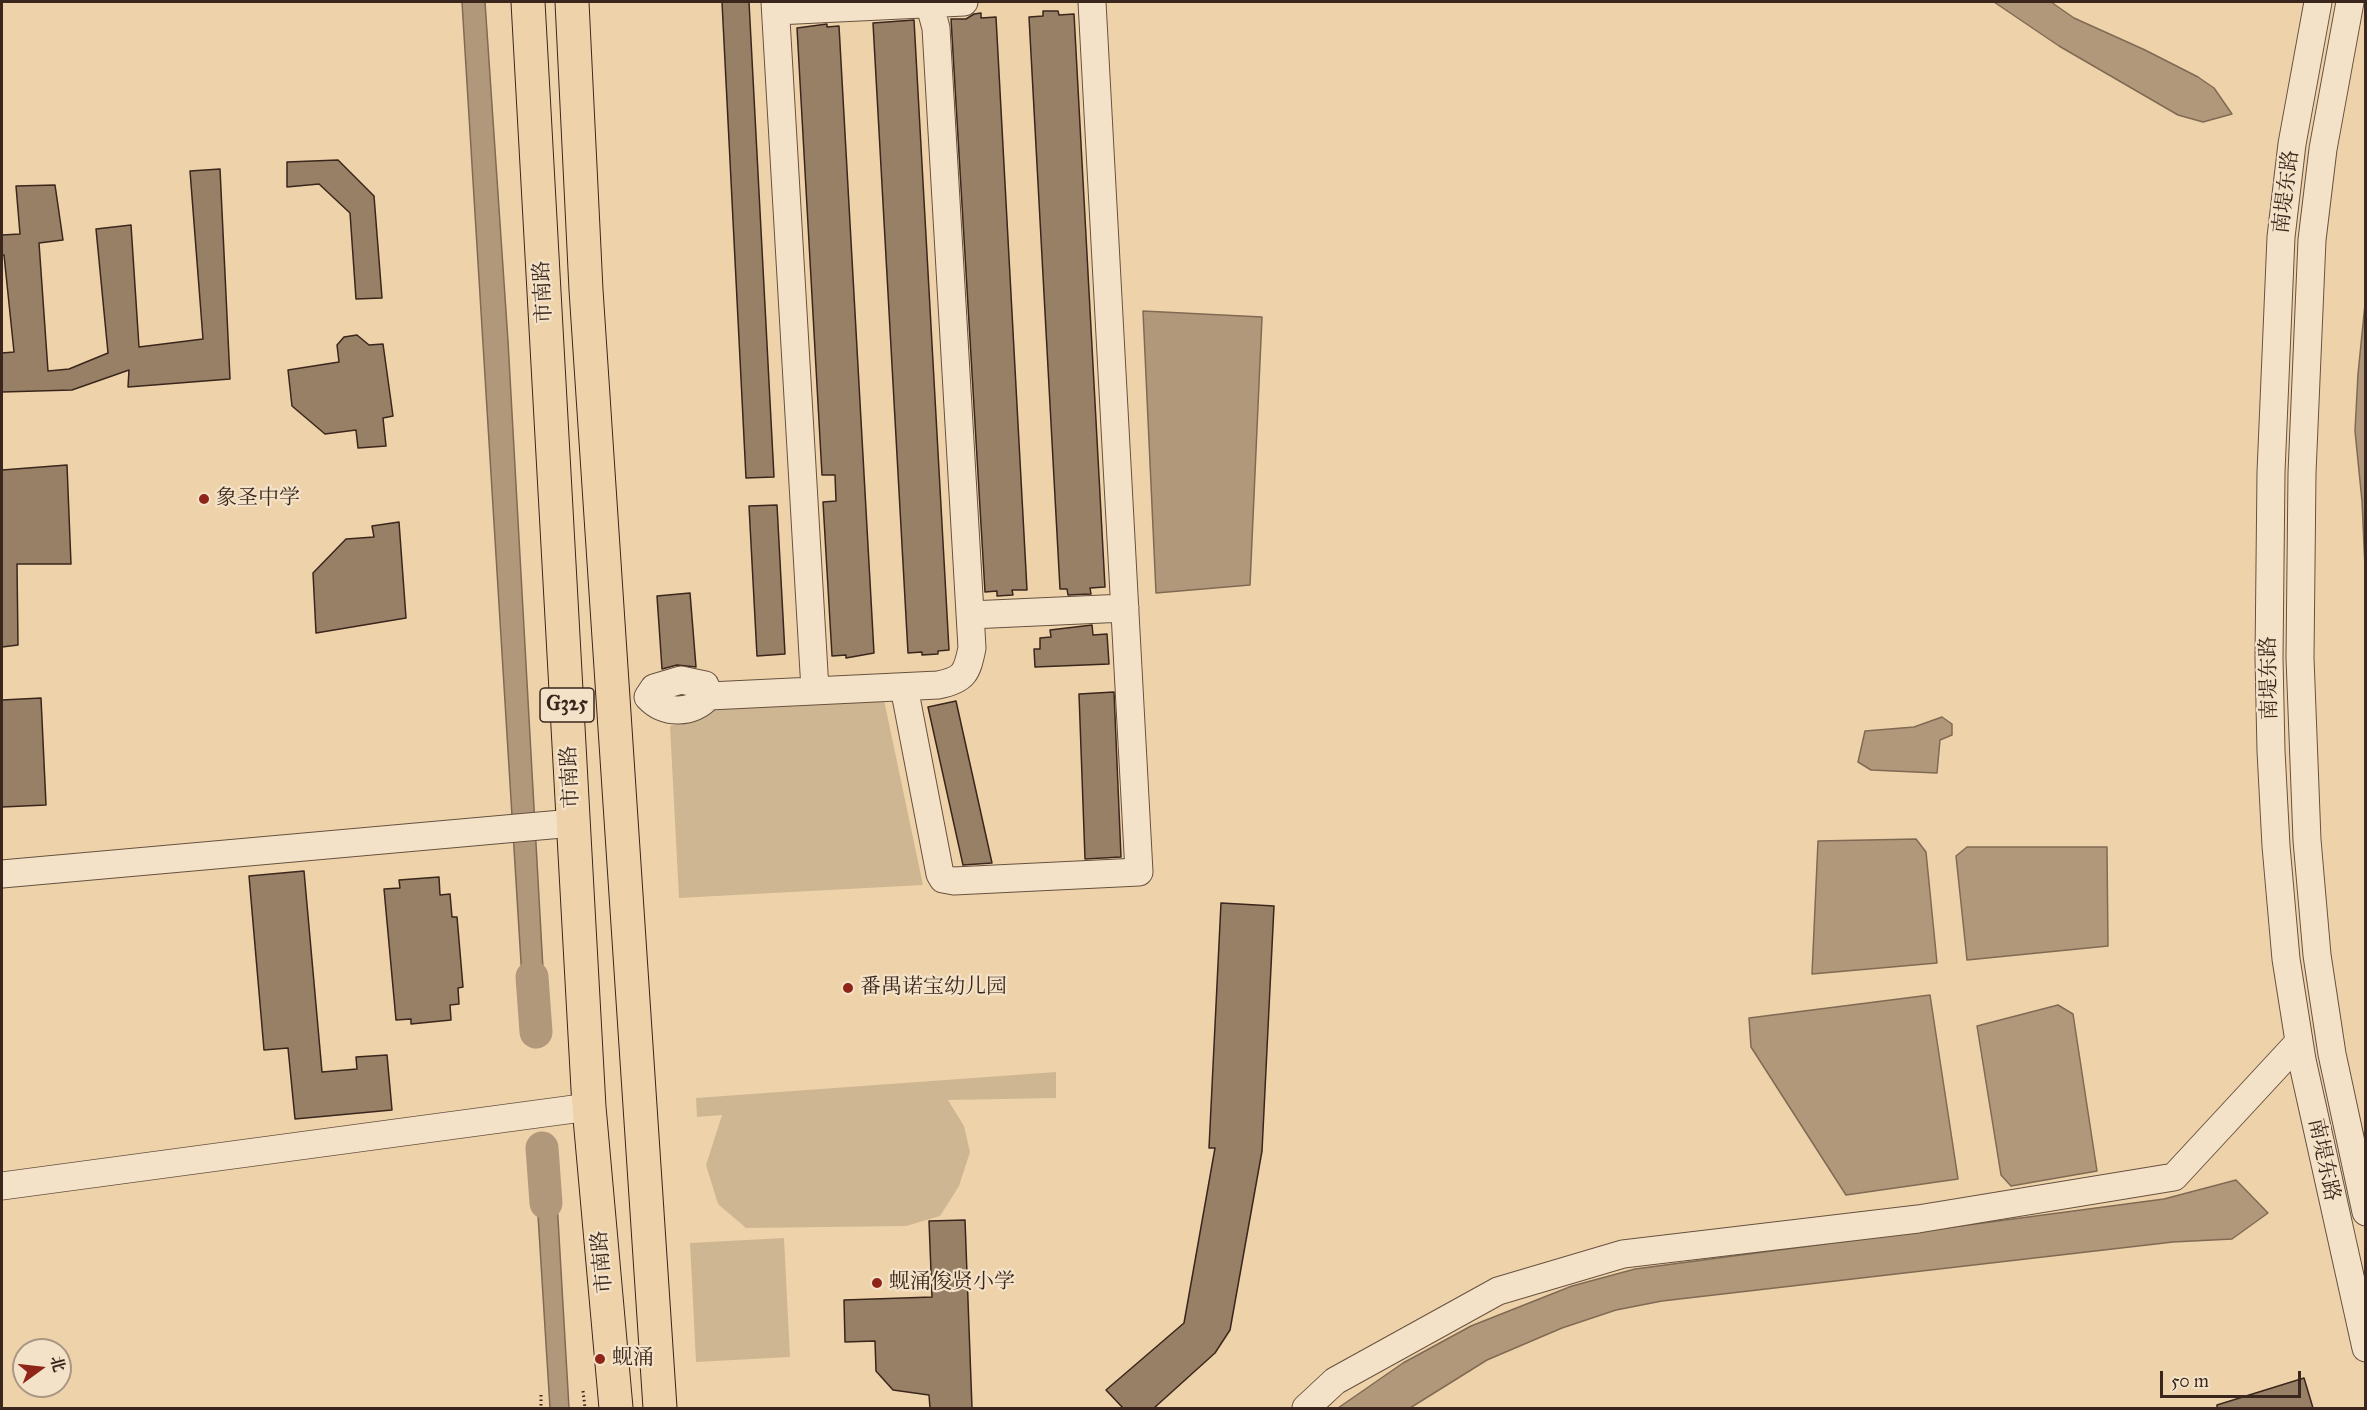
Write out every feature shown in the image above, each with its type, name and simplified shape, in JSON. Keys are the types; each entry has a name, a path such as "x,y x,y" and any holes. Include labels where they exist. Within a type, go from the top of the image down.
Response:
{"highway":[{"name":"市南路","path":"528,2 559,824 589,1107 616,1408"},
{"name":"市南路","path":"572,2 586,290 660,1408"}],"street":[{"path":"613,700 648,698 654,704 671,711 695,707 709,696 938,686 963,676 972,648 936,28 929,2"},
{"path":"815,690 776,6 964,2"},
{"path":"903,687 940,874 943,879 954,881 1139,872 1092,2"},
{"name":"南堤东路","path":"2318,2 2292,144 2281,237 2271,472 2269,658 2275,835 2286,959 2299,1042 2327,1183 2366,1348"},
{"name":"南堤东路","path":"2350,2 2323,149 2312,240 2302,473 2300,658 2307,840 2317,955 2332,1054 2366,1212"},
{"path":"970,615 1125,608"},
{"path":"2,874 559,824"},
{"path":"1306,1408 1335,1381 1498,1292 1623,1254 1918,1219 2174,1177 2299,1042"},
{"path":"2,1186 589,1107"}],"path":[{"path":"583,1391 585,1408"},
{"path":"541,1395 542,1408"}],"shaded area":[{"path":"462,2 485,2 508,341 545,1005 535,1021 524,1011"},
{"path":"1994,2 2051,2 2074,18 2198,77 2214,88 2232,114 2203,122 2178,115 2059,46"},
{"path":"2365,304 2365,567 2362,501 2355,431"},
{"path":"1143,311 1262,317 1250,585 1156,593"},
{"path":"884,700 923,885 679,898 670,726 707,715 714,705"},
{"path":"1942,717 1952,724 1952,735 1940,740 1937,773 1871,770 1858,762 1865,731 1914,727"},
{"path":"1916,839 1926,852 1937,963 1812,974 1818,841"},
{"path":"1967,847 2107,847 2108,946 1967,960 1956,856"},
{"path":"1930,995 1958,1179 1846,1195 1751,1047 1749,1018"},
{"path":"2058,1005 2073,1014 2097,1171 2011,1186 2001,1175 1977,1026"},
{"path":"1056,1072 1056,1098 948,1100 964,1126 970,1152 959,1186 940,1216 906,1226 746,1228 718,1204 706,1165 722,1115 697,1117 696,1098"},
{"path":"543,1157 555,1167 569,1408 550,1408 535,1167"},
{"path":"2236,1180 2268,1213 2232,1239 2173,1242 1662,1301 1616,1310 1562,1328 1487,1360 1410,1408 1338,1408 1403,1363 1471,1326 1572,1286 1635,1269 2164,1199"},
{"path":"784,1238 790,1357 696,1362 690,1243"}],"building":[{"path":"722,2 749,2 774,477 746,478"},
{"path":"1043,11 1058,11 1059,15 1074,14 1105,587 1090,588 1091,594 1068,595 1067,589 1060,589 1029,17 1043,16"},
{"path":"981,13 981,18 996,17 1027,590 1012,590 1013,595 997,596 997,591 985,592 951,19 966,19"},
{"path":"914,20 949,650 938,651 938,654 922,655 922,652 908,653 873,23"},
{"path":"827,24 827,27 839,26 874,653 846,658 846,655 832,656 823,502 836,501 835,475 822,475 797,28"},
{"path":"338,160 374,196 382,298 356,299 350,213 319,184 287,187 287,162"},
{"path":"220,169 230,379 128,387 129,370 72,390 2,392 2,353 14,352 4,255 2,255 2,235 20,234 16,186 55,185 63,240 39,243 48,371 69,369 108,353 96,229 131,225 139,347 203,339 190,171"},
{"path":"357,335 369,345 383,344 393,416 383,418 386,446 358,448 356,430 325,434 292,406 288,370 339,362 337,345 344,337"},
{"path":"67,465 71,564 17,564 18,645 2,647 2,470"},
{"path":"777,505 785,654 757,656 749,506"},
{"path":"399,522 406,618 316,633 313,573 346,539 374,537 372,526"},
{"path":"690,593 696,667 677,665 662,669 657,596"},
{"path":"1092,625 1093,635 1107,634 1109,664 1035,667 1034,649 1040,649 1040,638 1051,637 1050,630"},
{"path":"1114,692 1121,857 1085,859 1079,694"},
{"path":"41,698 46,805 2,807 2,700"},
{"path":"956,701 992,863 963,865 928,707"},
{"path":"304,871 322,1072 357,1069 356,1057 387,1055 392,1110 295,1119 288,1048 264,1050 249,876"},
{"path":"439,877 440,895 450,894 452,917 457,917 463,987 458,988 459,1004 450,1005 451,1020 411,1024 411,1019 396,1020 384,889 400,888 399,880"},
{"path":"1221,903 1274,906 1262,1151 1230,1330 1215,1353 1154,1408 1123,1408 1106,1390 1184,1323 1215,1148 1209,1148"},
{"path":"965,1220 972,1408 930,1408 929,1395 893,1390 876,1371 875,1341 845,1342 844,1300 932,1297 929,1221"},
{"path":"2304,1378 2313,1408 2217,1408 2217,1405"}],"waterway":[{"path":"532,977 536,1032"},
{"path":"542,1148 546,1203"}],"place":[{"name":"象圣中学","path":"204,499"},
{"name":"番禺诺宝幼儿园","path":"848,988"},
{"name":"蚬涌俊贤小学","path":"877,1283"},
{"name":"蚬涌","path":"600,1359"}]}
